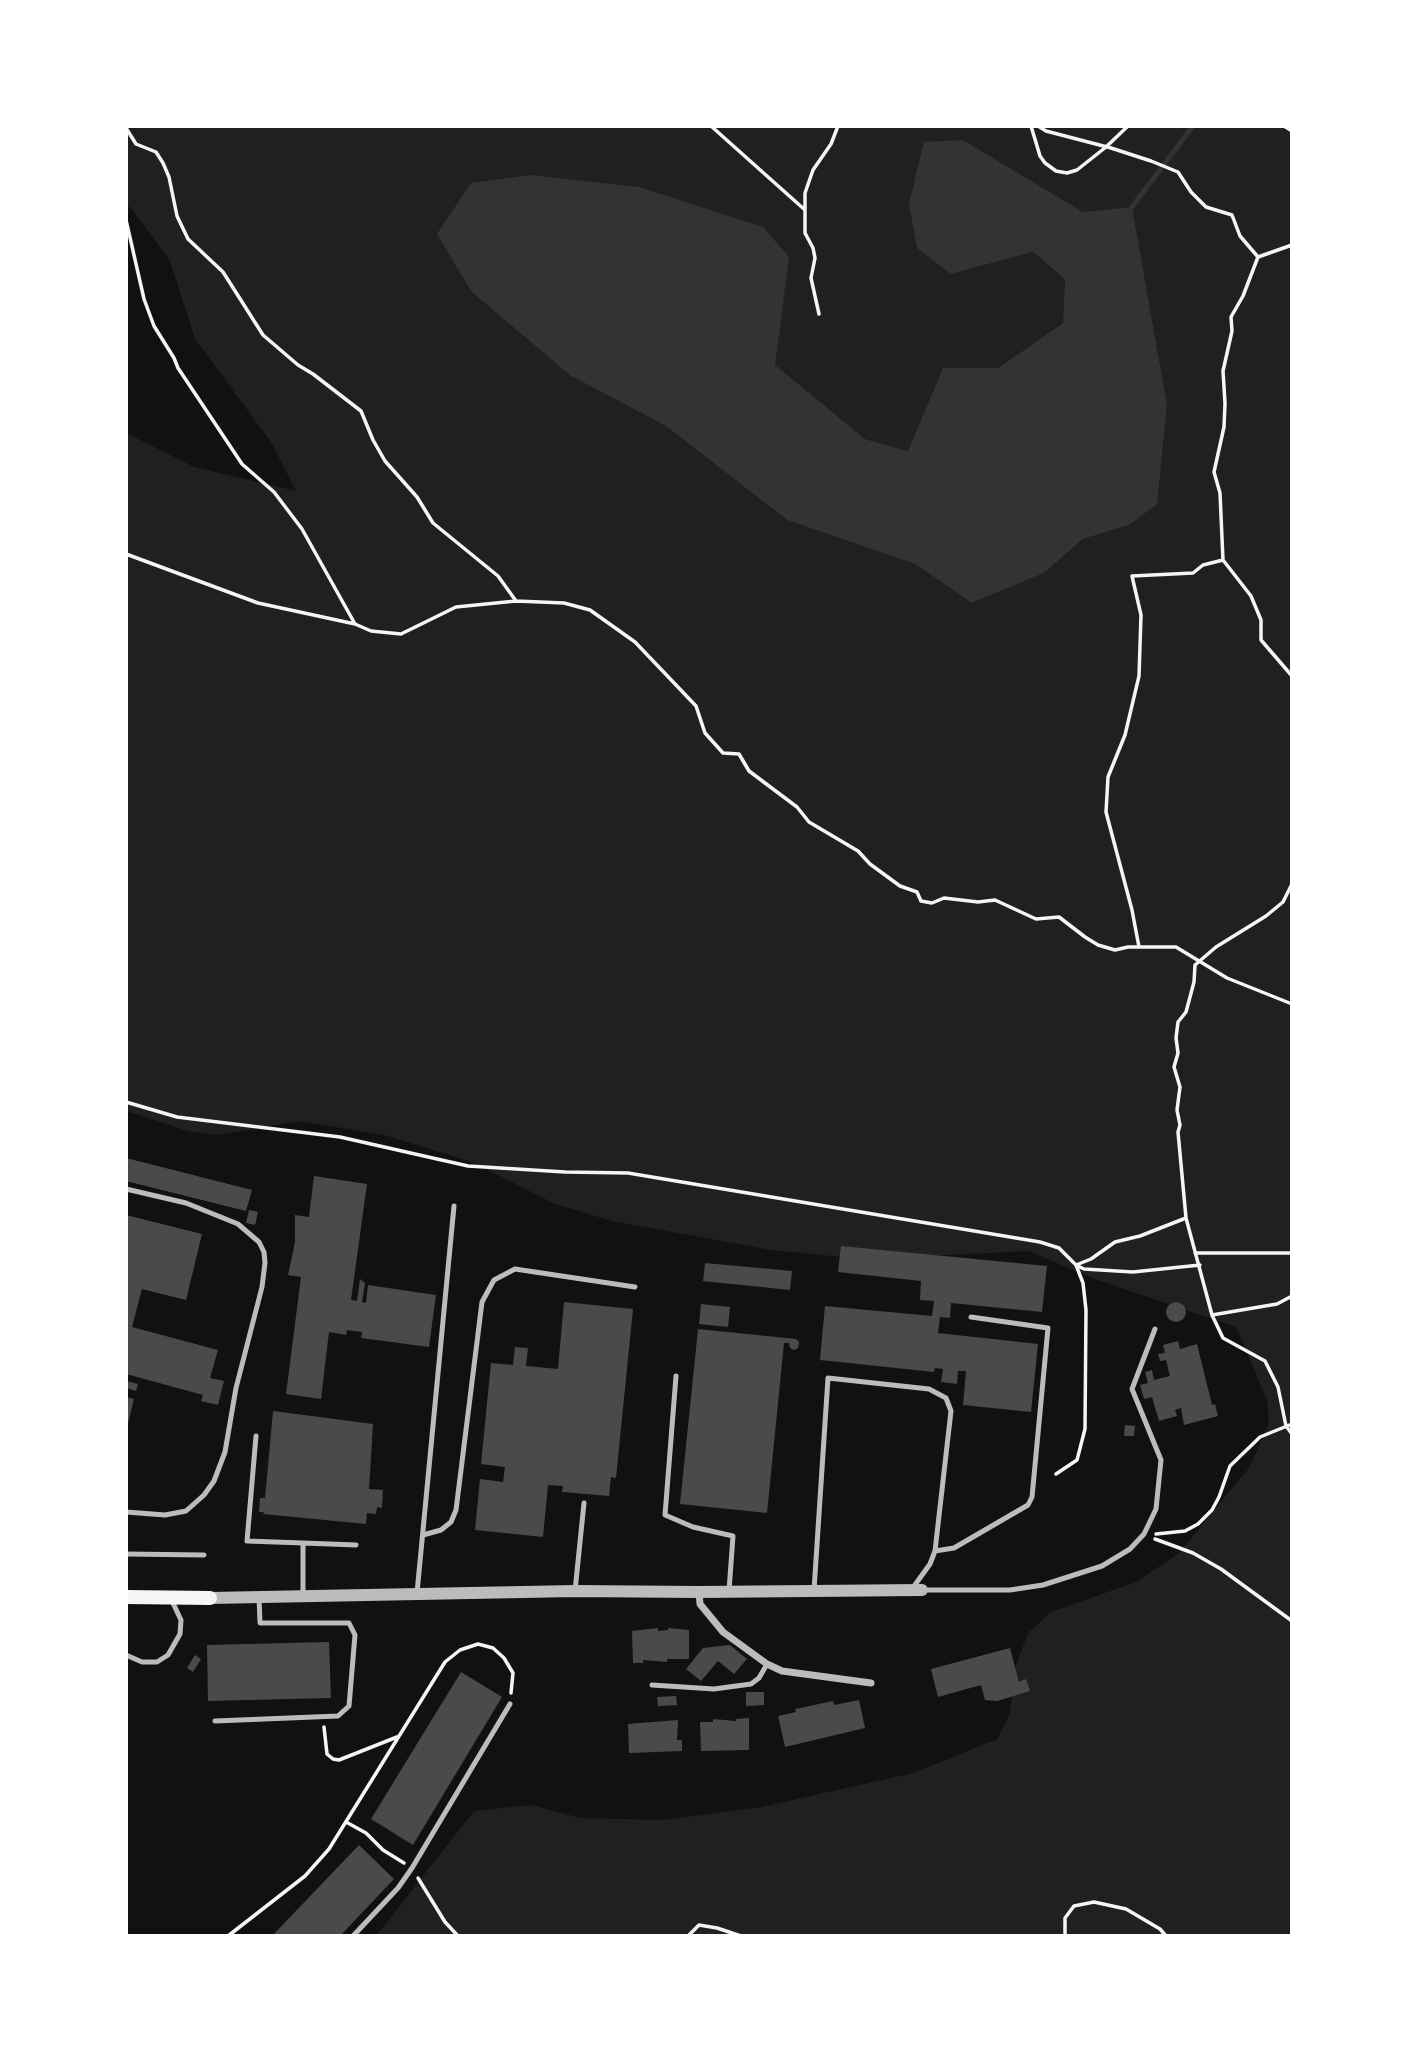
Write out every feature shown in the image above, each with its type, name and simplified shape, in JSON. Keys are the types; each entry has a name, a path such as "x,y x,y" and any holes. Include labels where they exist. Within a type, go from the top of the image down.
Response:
{"main road":[{"path":"126,1597 210,1598"}],"street":[{"path":"210,1598 417,1593 917,1589"},
{"path":"699,1592 700,1604 723,1632 767,1664 782,1671 871,1683"}],"lane":[{"path":"126,1189 186,1203 238,1224 258,1242 264,1252 265,1263 241,1363 225,1452 214,1481 186,1511 165,1515 126,1512"},
{"path":"417,1593 454,1206"},
{"path":"423,1535 441,1530 451,1522 456,1510 482,1302 494,1280 515,1269 635,1286"},
{"path":"935,1550 954,1548 1028,1505 1032,1497 1048,1328 971,1317"},
{"path":"814,1590 828,1378 929,1389 946,1398 951,1411 935,1550 917,1589 1010,1590 1043,1586 1102,1566 1130,1549 1144,1534 1156,1509 1161,1460 1132,1389 1155,1329"},
{"path":"677,1376 665,1515 693,1527 733,1536 729,1591"},
{"path":"256,1436 247,1541 356,1545"},
{"path":"575,1591 584,1503"},
{"path":"303,1543 303,1596"},
{"path":"126,1554 204,1555"},
{"path":"215,1721 338,1716 349,1706 355,1635 349,1623 260,1623 259,1597"},
{"path":"126,1655 142,1662 157,1662 176,1646 181,1620 171,1598"},
{"path":"652,1685 714,1689 751,1684 760,1678 767,1664"},
{"path":"353,1936 398,1888 412,1868 510,1704"}],"path":[{"path":"711,126 805,210"},
{"path":"819,314 811,278 815,258 813,248 804,233 806,193 813,170 831,144 838,126"},
{"path":"1031,126 1040,156 1056,172 1067,173 1077,170 1108,147 1128,126"},
{"path":"1038,126 1046,131 1151,160 1178,172 1191,192 1206,207 1228,213 1233,218 1240,236 1258,257"},
{"path":"1284,126 1292,131"},
{"path":"126,128 136,144 156,152 169,177 177,216 188,239 223,272 263,335 298,365 361,411 385,461 417,497 433,523 499,576 516,601"},
{"path":"126,220 144,299 154,326 174,358 177,368 242,464 274,492 302,529 355,624"},
{"path":"1258,257 1292,245"},
{"path":"1258,257 1244,296 1231,317 1232,331 1223,371 1224,427 1214,472 1220,493 1223,560 1251,596 1261,620 1261,639 1292,676"},
{"path":"126,554 258,603 355,624 371,631 401,634 456,607 516,601 564,603 590,610 635,642 696,706 705,733 723,754 738,754 749,771 782,794 809,822 858,851 870,864 900,886 917,892 921,901 932,903 944,898 978,902 995,900 1036,919 1059,917 1098,945 1115,950 1176,947 1227,978 1292,1004"},
{"path":"1139,947 1106,812 1108,777 1125,735 1139,676 1141,615 1132,576 1193,573 1203,565 1223,560"},
{"path":"1292,884 1283,902 1266,916 1216,947 1195,965 1192,992 1186,1012 1178,1022 1178,1053 1174,1067 1180,1087 1178,1132 1186,1218 1212,1315 1223,1338 1265,1360 1278,1387 1286,1426 1292,1434"},
{"path":"126,1102 177,1117 340,1138 468,1166 628,1173 1040,1242 1059,1248 1084,1269 1133,1272 1200,1265"},
{"path":"1076,1265 1091,1259 1115,1241 1140,1236 1186,1218"},
{"path":"1195,1253 1292,1253"},
{"path":"1056,1474 1077,1460 1085,1429 1086,1310 1083,1283 1076,1265"},
{"path":"1212,1315 1277,1304 1292,1296"},
{"path":"1144,1534 1164,1535 1185,1531 1198,1524 1212,1510 1230,1466 1260,1437 1292,1424"},
{"path":"1144,1534 1193,1553 1212,1564 1292,1621"},
{"path":"228,1936 305,1876 329,1849 445,1662 460,1650 478,1644 493,1648 504,1658 513,1673 510,1704"},
{"path":"324,1716 326,1750 333,1759 345,1759 399,1737"},
{"path":"346,1822 366,1833 391,1854"},
{"path":"412,1868 445,1922 458,1936"},
{"path":"1065,1936 1065,1918 1074,1906 1094,1902 1126,1909 1160,1929 1166,1936"},
{"path":"688,1936 699,1925 741,1936"}],"shaded area":[{"path":"126,126 1292,126 1292,1936 376,1936 474,1811 531,1805 581,1818 662,1820 762,1807 913,1773 997,1739 1010,1714 1014,1671 1028,1633 1051,1612 1136,1582 1178,1554 1249,1468 1269,1423 1267,1400 1236,1327 1092,1278 1029,1251 862,1259 771,1250 612,1221 555,1204 472,1162 384,1135 300,1121 217,1135 188,1131 126,1111 126,433 194,467 296,491 271,442 195,339 170,261 130,207 126,206","holes":["963,140 1083,212 1132,208 1167,403 1129,525 1083,539 1044,573 972,603 915,564 787,520 666,426 571,376 789,257 774,365 865,439 909,451 943,369 998,368 1063,323 1065,279 1033,252 951,274"]},
{"path":"963,140 1083,212 1132,207 1167,404 1157,504 1129,525 1083,539 1044,573 972,603 915,564 787,520 666,426 571,376 471,291 437,234 471,183 530,175 639,187 763,227 789,257 775,365 865,439 908,451 943,368 998,368 1063,323 1065,279 1033,252 951,274 917,248 909,204 924,142"}],"building":[{"path":"126,1158 252,1190 246,1211 126,1181"},
{"path":"314,1176 367,1184 351,1300 357,1301 360,1279 365,1283 362,1302 366,1303 368,1285 436,1295 429,1347 361,1338 362,1332 347,1330 346,1335 329,1332 321,1399 286,1394 301,1277 288,1275 295,1242 295,1215 309,1217"},
{"path":"249,1210 258,1212 255,1225 246,1223"},
{"path":"126,1215 202,1234 186,1300 142,1289 132,1327 218,1350 210,1378 224,1381 218,1405 201,1401 203,1395 126,1374"},
{"path":"841,1246 1047,1266 1042,1312 951,1303 950,1318 940,1317 938,1333 1038,1344 1031,1412 963,1405 966,1371 958,1371 957,1384 941,1382 943,1369 935,1368 934,1372 820,1360 825,1306 932,1316 934,1301 920,1300 921,1281 838,1272"},
{"path":"705,1263 792,1271 790,1290 703,1281"},
{"path":"564,1302 633,1309 616,1478 611,1477 609,1496 562,1492 563,1486 548,1485 543,1537 475,1530 480,1479 503,1482 505,1467 481,1464 491,1363 513,1365 515,1347 528,1348 526,1366 558,1369"},
{"path":"1176,1302 1183,1305 1186,1312 1183,1319 1176,1322 1169,1319 1166,1312 1169,1305"},
{"path":"701,1304 730,1307 728,1327 699,1324"},
{"path":"698,1329 796,1339 799,1342 798,1348 794,1350 789,1343 784,1343 767,1513 680,1504"},
{"path":"1178,1341 1180,1349 1197,1344 1212,1405 1215,1404 1218,1416 1184,1425 1181,1408 1175,1410 1177,1416 1159,1421 1152,1397 1144,1399 1140,1385 1148,1383 1145,1372 1152,1370 1154,1380 1170,1376 1166,1360 1160,1361 1158,1354 1165,1353 1163,1345"},
{"path":"126,1381 138,1384 136,1391 126,1388"},
{"path":"126,1397 134,1399 127,1428 126,1427"},
{"path":"273,1411 373,1424 369,1489 383,1490 382,1508 377,1507 376,1514 367,1513 366,1524 259,1512 260,1498 265,1498"},
{"path":"1125,1425 1135,1426 1134,1436 1124,1436"},
{"path":"658,1628 658,1631 668,1628 689,1630 689,1659 667,1659 667,1662 643,1660 643,1663 633,1663 632,1631"},
{"path":"329,1642 331,1698 208,1701 207,1645"},
{"path":"730,1645 747,1659 734,1674 718,1661 701,1681 686,1669 703,1648"},
{"path":"1010,1648 1019,1682 1026,1679 1030,1691 997,1701 985,1700 981,1685 938,1697 931,1669"},
{"path":"195,1655 201,1659 193,1672 187,1668"},
{"path":"461,1672 502,1697 413,1845 371,1819"},
{"path":"746,1692 764,1692 764,1705 746,1706"},
{"path":"676,1696 677,1705 658,1706 657,1697"},
{"path":"859,1700 865,1728 785,1747 778,1716 796,1712 795,1709 833,1701 834,1705"},
{"path":"749,1718 749,1750 701,1751 700,1722"},
{"path":"678,1720 677,1740 682,1740 682,1751 629,1753 628,1724"},
{"path":"359,1845 394,1879 340,1936 272,1936"}],"waterway":[{"path":"1132,207 1193,126"}]}
